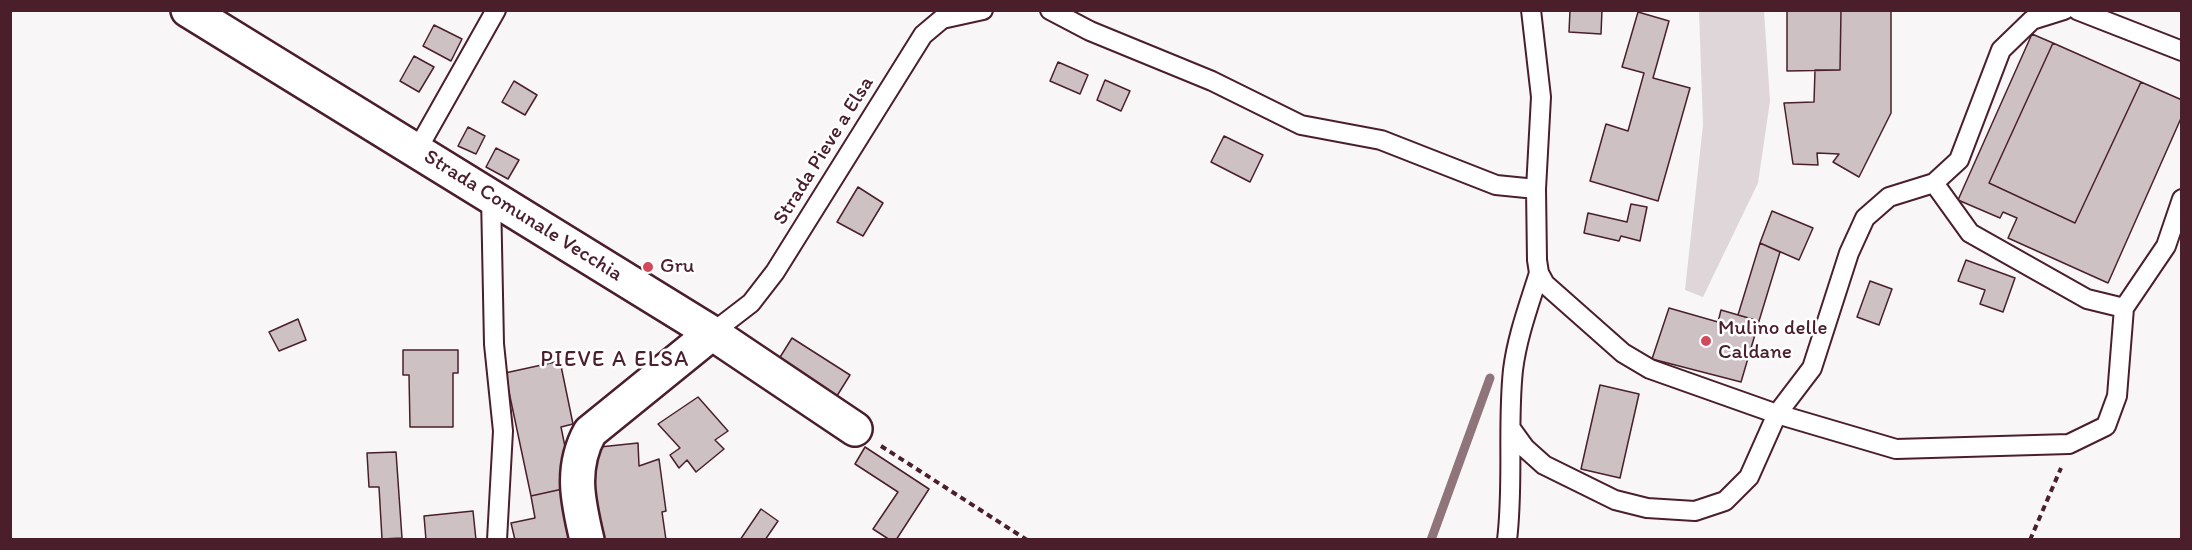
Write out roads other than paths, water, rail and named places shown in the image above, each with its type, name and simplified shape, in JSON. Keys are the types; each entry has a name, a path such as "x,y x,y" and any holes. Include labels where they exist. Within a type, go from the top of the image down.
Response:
{"street":[{"name":"Strada Comunale Vecchia","path":"188,10 712,333 855,429"},
{"path":"587,540 576,482 581,452 590,432 712,333"}],"lane":[{"path":"417,150 496,10"},
{"name":"Strada Pieve a Elsa","path":"712,333 751,303 769,281 923,35 942,19 983,10"},
{"path":"1050,10 1090,31 1212,81 1301,125 1365,135 1398,145 1496,185 1536,189"},
{"path":"1507,540 1511,506 1515,360 1539,273 1536,189 1541,97 1531,10"},
{"path":"1512,430 1540,462 1601,495 1647,508 1695,511 1725,501 1742,485 1761,456 1777,414 1812,368 1849,253 1865,218 1890,197 1934,183 1959,160 2001,50 2031,20 2064,10"},
{"path":"2077,10 2181,51"},
{"path":"1934,183 1970,233 2087,299 2124,308"},
{"path":"491,196 494,344 503,431 497,540"},
{"path":"1539,273 1552,293 1636,362 1777,414 1896,449 2069,444 2106,426 2117,396 2124,308 2166,246 2181,199"}],"waterway":[{"path":"1431,540 1490,378"}],"place":[{"name":"Gru","path":"648,267"},
{"name":"Mulino delle Caldane","path":"1706,341"}],"district":[{"name":"PIEVE A ELSA","path":"615,360"}]}
